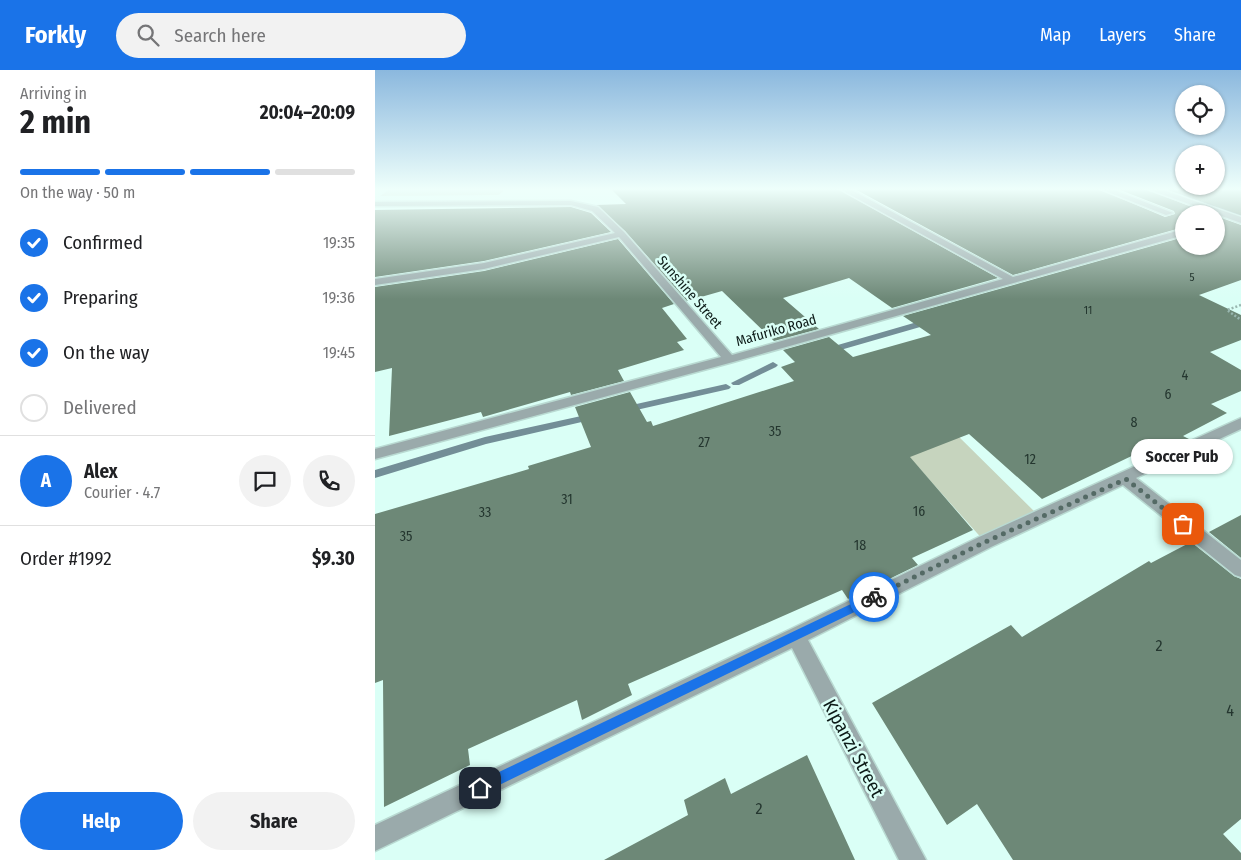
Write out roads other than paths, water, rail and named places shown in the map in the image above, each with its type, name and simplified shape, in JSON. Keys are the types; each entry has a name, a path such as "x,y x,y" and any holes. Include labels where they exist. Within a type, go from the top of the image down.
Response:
{"street":[{"name":"Sunshine Street","path":"611,225 729,359"},
{"path":"910,225 1012,280"},
{"path":"375,282 484,266 621,234"},
{"name":"Mafuriko Road","path":"375,454 729,359 1175,235"},
{"path":"375,838 796,636 985,542 1126,479 1241,423"},
{"path":"1126,479 1241,570"},
{"name":"Kipanzi Street","path":"796,636 913,860"}],"waterway":[{"path":"827,351 931,321"},
{"path":"736,383 773,365"},
{"path":"623,410 726,387"},
{"path":"375,474 485,441 595,416"}],"place":[{"name":"Soccer Pub","path":"1183,524"}]}
